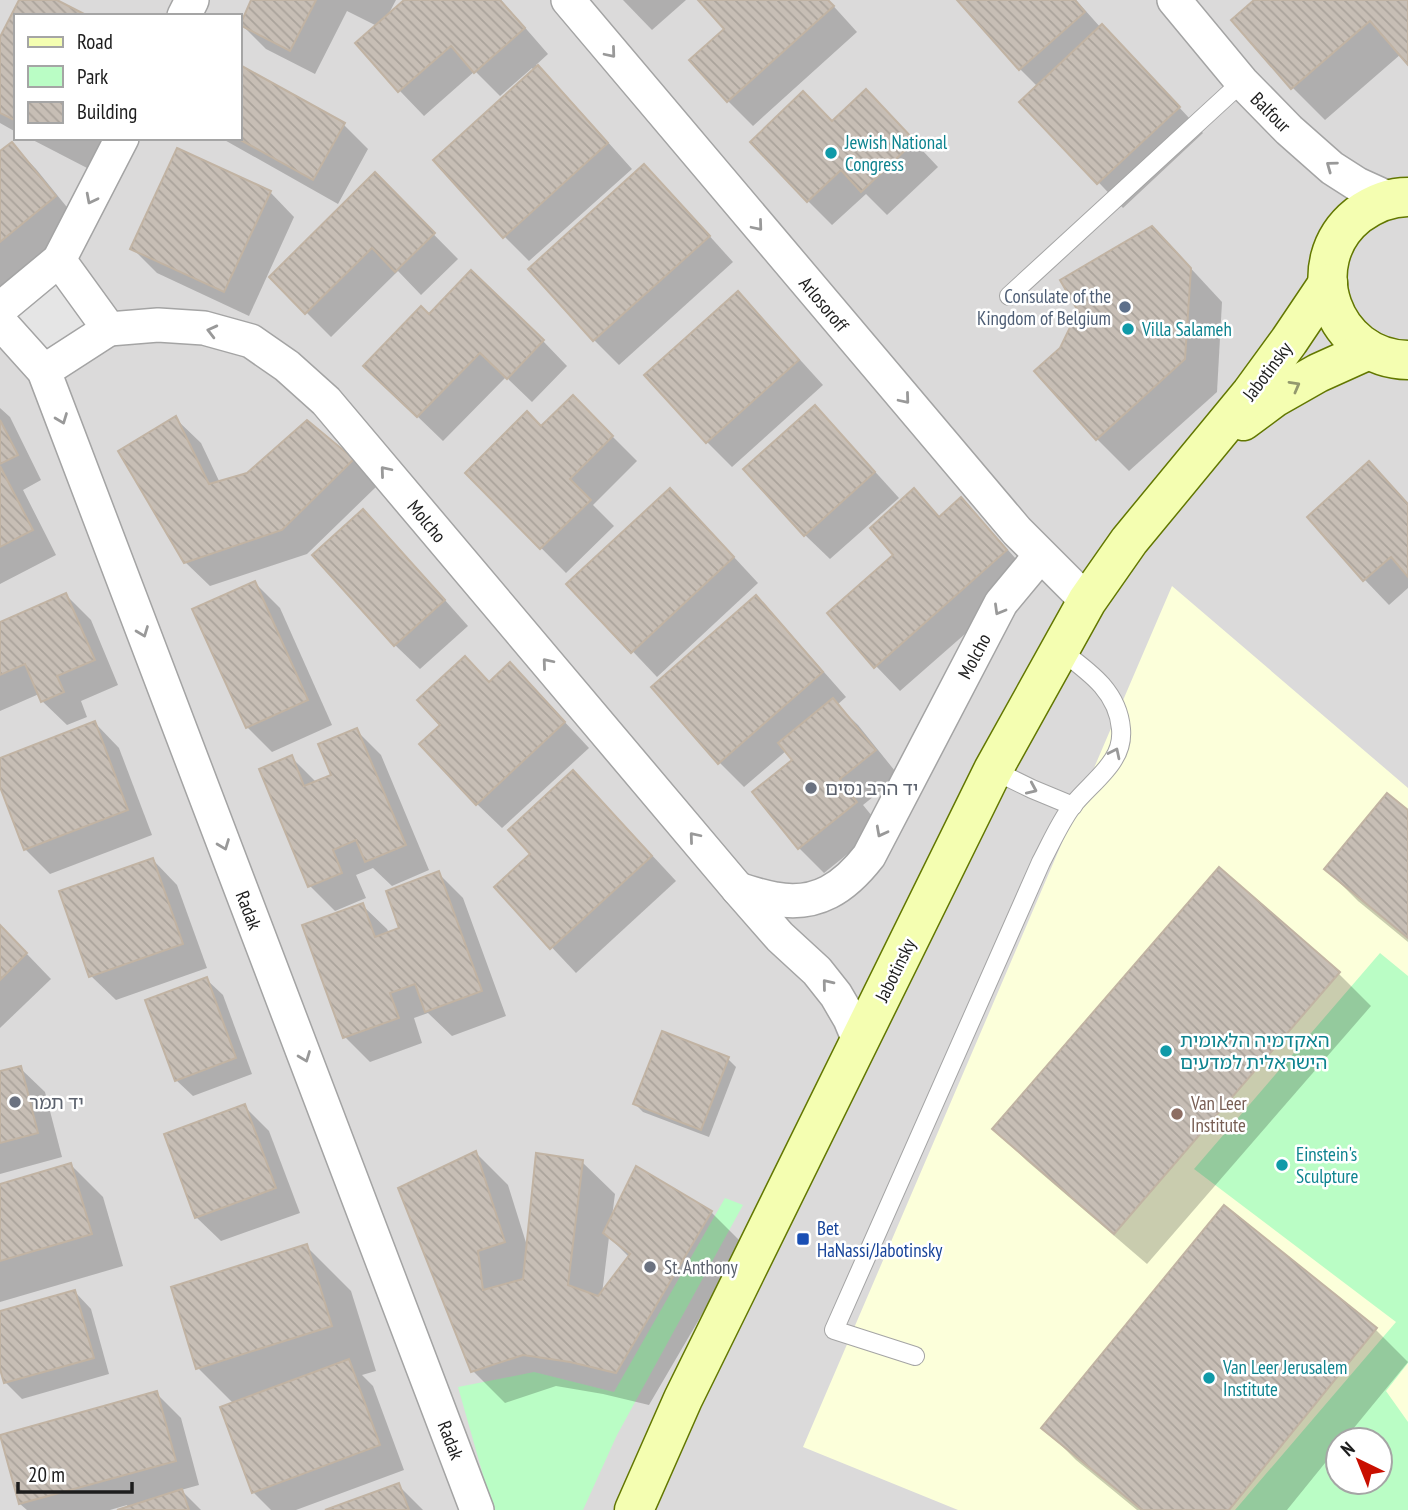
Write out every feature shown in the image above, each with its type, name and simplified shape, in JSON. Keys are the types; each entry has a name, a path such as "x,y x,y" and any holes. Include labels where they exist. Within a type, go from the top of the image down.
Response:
{"street":[{"name":"Arlosoroff","path":"568,0 1017,531 1087,601"},
{"name":"Balfour","path":"1174,0 1242,82 1289,130 1332,168 1357,184 1399,198"},
{"path":"0,309 60,260 121,140"},
{"path":"1399,198 1377,204 1353,219 1331,255 1328,283 1329,297 1340,323 1349,334 1368,350 1393,359 1408,360"},
{"path":"44,371 109,329 60,260"},
{"name":"Jabotinsky","path":"634,1510 683,1399 993,771 1087,601 1129,541 1251,393 1328,283"},
{"name":"Radak","path":"0,322 44,371 477,1510"},
{"name":"Molcho","path":"109,329 158,325 204,328 251,341 287,366 326,401 738,889 780,937 817,971 836,995 860,1043"},
{"name":"Jabotinsky","path":"1201,456 1274,398 1318,373 1368,350"},
{"name":"Molcho","path":"738,889 776,900 797,901 817,898 839,887 855,873 869,856 1002,603 1040,556"}],"lane":[{"path":"1009,296 1242,82"},
{"path":"915,1356 834,1330 1035,875 1057,830 1073,806 1114,760 1122,739 1116,705 1105,687 1060,650"},
{"path":"993,771 1073,806"}],"shaded area":[{"path":"0,0 1408,0 1408,1510 0,1510"},
{"path":"57,275 93,327 44,356 7,311"},
{"name":"Van Leer Institute","path":"1172,586 1408,788 1408,1510 958,1510 803,1447"}],"green space":[{"path":"1380,953 1408,976 1408,1363 1386,1391 1408,1422 1408,1510 1235,1510 1396,1322 1194,1169"},
{"path":"725,1198 743,1205 617,1435 583,1510 493,1510 458,1387 534,1372 614,1392"}],"building":[{"path":"19,0 57,0 84,14 14,14 14,120 0,113 0,37"},
{"path":"251,0 316,0 290,51 242,26"},
{"path":"404,0 500,0 525,28 474,73 451,46 398,92 355,43"},
{"path":"698,0 828,0 834,6 727,102 689,60 724,29"},
{"path":"957,0 1075,0 1085,12 1019,70"},
{"path":"1254,0 1408,0 1408,65 1370,21 1291,89 1231,20"},
{"path":"1102,24 1180,107 1097,184 1019,102"},
{"path":"538,65 608,143 503,238 433,160"},
{"path":"242,66 345,123 313,180 241,140"},
{"name":"Jewish National Congress","path":"866,89 915,141 861,192 841,170 807,202 750,142 803,91 832,121"},
{"path":"12,142 56,196 0,242 0,151"},
{"path":"177,148 271,191 224,292 130,249"},
{"path":"644,164 710,236 593,341 528,269"},
{"path":"375,172 435,233 395,272 372,248 305,314 269,277"},
{"name":"Villa Salameh","path":"1152,226 1191,268 1185,359 1096,440 1034,371 1060,348 1078,311 1060,280"},
{"path":"471,270 544,340 507,379 480,353 417,417 363,366 421,306 429,314"},
{"path":"738,291 799,360 706,443 644,375"},
{"path":"573,395 613,436 570,479 591,500 540,549 465,473 527,411 541,426"},
{"path":"815,405 875,472 804,536 743,469"},
{"path":"176,416 209,484 247,473 307,420 354,459 282,530 184,563 118,451"},
{"path":"0,420 18,455 0,464"},
{"path":"1369,461 1408,504 1408,577 1391,557 1363,581 1307,517"},
{"path":"0,466 33,530 0,547"},
{"path":"670,488 734,557 631,653 566,584"},
{"path":"914,488 939,517 961,497 1007,550 874,668 827,613 893,555 870,528"},
{"path":"363,509 445,600 394,646 312,555"},
{"path":"255,581 308,700 246,728 192,609"},
{"path":"66,593 95,660 57,676 64,692 41,702 25,664 0,675 0,622"},
{"path":"756,595 823,672 718,764 651,687"},
{"path":"465,656 489,682 510,662 565,722 476,805 419,744 440,725 417,700"},
{"path":"833,698 876,750 840,779 857,802 798,849 752,792 792,760 778,743"},
{"path":"95,721 128,810 24,850 0,787 0,758"},
{"path":"357,728 406,845 365,862 356,840 333,850 342,873 308,887 259,769 292,755 304,786 331,775 318,744"},
{"path":"573,770 652,856 550,949 494,887 530,854 508,830"},
{"path":"1387,793 1408,810 1408,938 1324,869"},
{"path":"153,858 183,944 89,977 59,891"},
{"name":"האקדמיה הלאומית הישראלית למדעים","path":"1219,867 1340,972 1114,1234 992,1129"},
{"path":"439,871 482,991 425,1012 415,984 390,993 399,1018 343,1038 302,925 363,903 375,937 399,928 386,891"},
{"path":"0,925 27,953 0,980"},
{"path":"207,977 236,1058 175,1081 145,1000"},
{"path":"662,1031 729,1057 701,1130 633,1104"},
{"name":"יד תמר","path":"21,1066 38,1133 0,1143 0,1071"},
{"path":"245,1104 276,1188 195,1218 164,1134"},
{"name":"St. Anthony","path":"476,1151 505,1242 478,1251 483,1290 523,1279 536,1153 583,1160 568,1285 598,1296 630,1254 603,1233 636,1166 712,1211 616,1373 523,1355 471,1372 398,1188"},
{"path":"71,1163 92,1234 0,1261 0,1184"},
{"name":"Van Leer Jerusalem Institute","path":"1224,1205 1377,1328 1229,1510 1142,1510 1041,1428"},
{"path":"307,1244 332,1326 196,1369 171,1287"},
{"path":"75,1290 94,1358 4,1383 0,1369 0,1311"},
{"path":"349,1359 380,1445 252,1493 220,1407"},
{"path":"157,1391 176,1461 19,1504 0,1435"},
{"path":"399,1483 409,1510 325,1510"},
{"path":"182,1489 189,1510 117,1510"}],"place":[{"name":"Jewish National Congress","path":"831,153"},
{"name":"Consulate of the Kingdom of Belgium","path":"1125,307"},
{"name":"Villa Salameh","path":"1128,329"},
{"name":"יד הרב נסים","path":"811,788"},
{"name":"האקדמיה הלאומית הישראלית למדעים","path":"1166,1051"},
{"name":"יד תמר","path":"15,1102"},
{"name":"Van Leer Institute","path":"1177,1114"},
{"name":"Einstein's Sculpture","path":"1282,1165"},
{"name":"Bet HaNassi/Jabotinsky","path":"803,1239"},
{"name":"St. Anthony","path":"650,1267"},
{"name":"Van Leer Jerusalem Institute","path":"1209,1378"}]}
